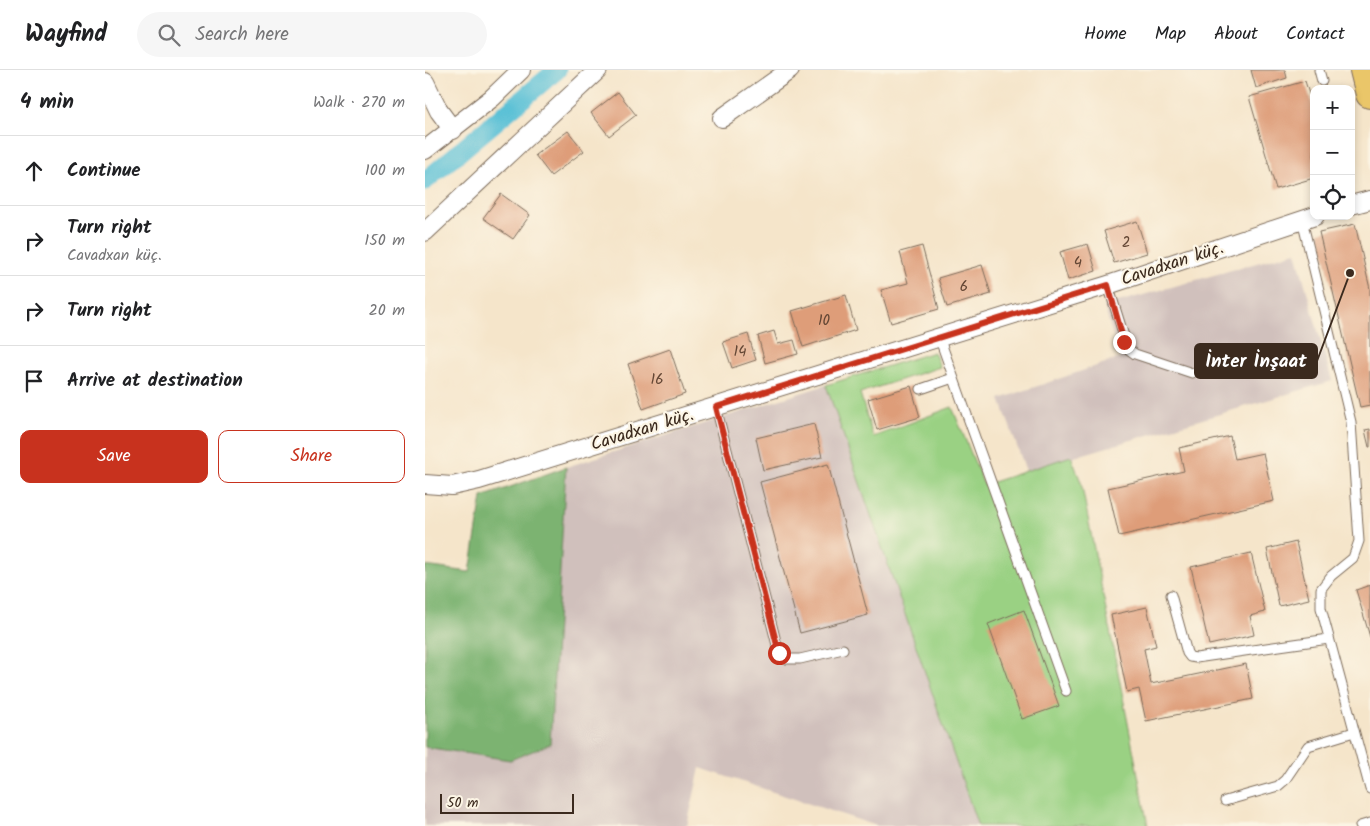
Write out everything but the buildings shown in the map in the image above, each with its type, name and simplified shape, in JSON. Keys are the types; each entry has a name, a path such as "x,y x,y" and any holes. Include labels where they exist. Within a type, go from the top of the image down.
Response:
{"main road":[{"path":"1364,70 1370,94"}],"street":[{"path":"425,150 492,98 521,70"},
{"path":"425,232 598,70"},
{"path":"722,118 790,70"},
{"path":"425,82 439,111 453,130"},
{"path":"1355,204 1370,200"},
{"name":"Cavadxan küç.","path":"425,484 452,486 479,480 1108,285 1309,218"}],"lane":[{"path":"1319,70 1322,80"},
{"path":"1309,218 1347,399 1355,455 1359,542 1353,558 1331,576 1321,588 1321,608 1370,789"},
{"path":"1108,285 1128,349 1135,354 1192,373"},
{"path":"939,337 1066,692"},
{"path":"921,388 953,378"},
{"path":"716,407 779,653 785,659 801,659 843,649"},
{"path":"1171,595 1187,653 1190,657 1196,658 1329,639"},
{"path":"1225,801 1278,786 1285,780 1308,746 1354,732"},
{"path":"1360,826 1370,823"}],"shaded area":[{"path":"1296,252 1332,381 1026,471 1000,399 1120,358 1104,306"},
{"path":"826,385 978,826 877,826 700,768 687,826 425,826 425,747 510,760 550,744 566,467"}],"green space":[{"path":"934,352 940,367 860,393 873,437 952,407 984,485 1071,456 1081,482 1148,826 978,826 826,385"},
{"path":"566,467 550,744 510,760 425,747 425,566 470,572 482,497"}],"waterway":[{"path":"425,181 557,70"}],"place":[{"name":"İnter İnşaat","path":"1350,273"}],"route":[{"path":"779,653 716,407 1108,285 1124,342"}]}
